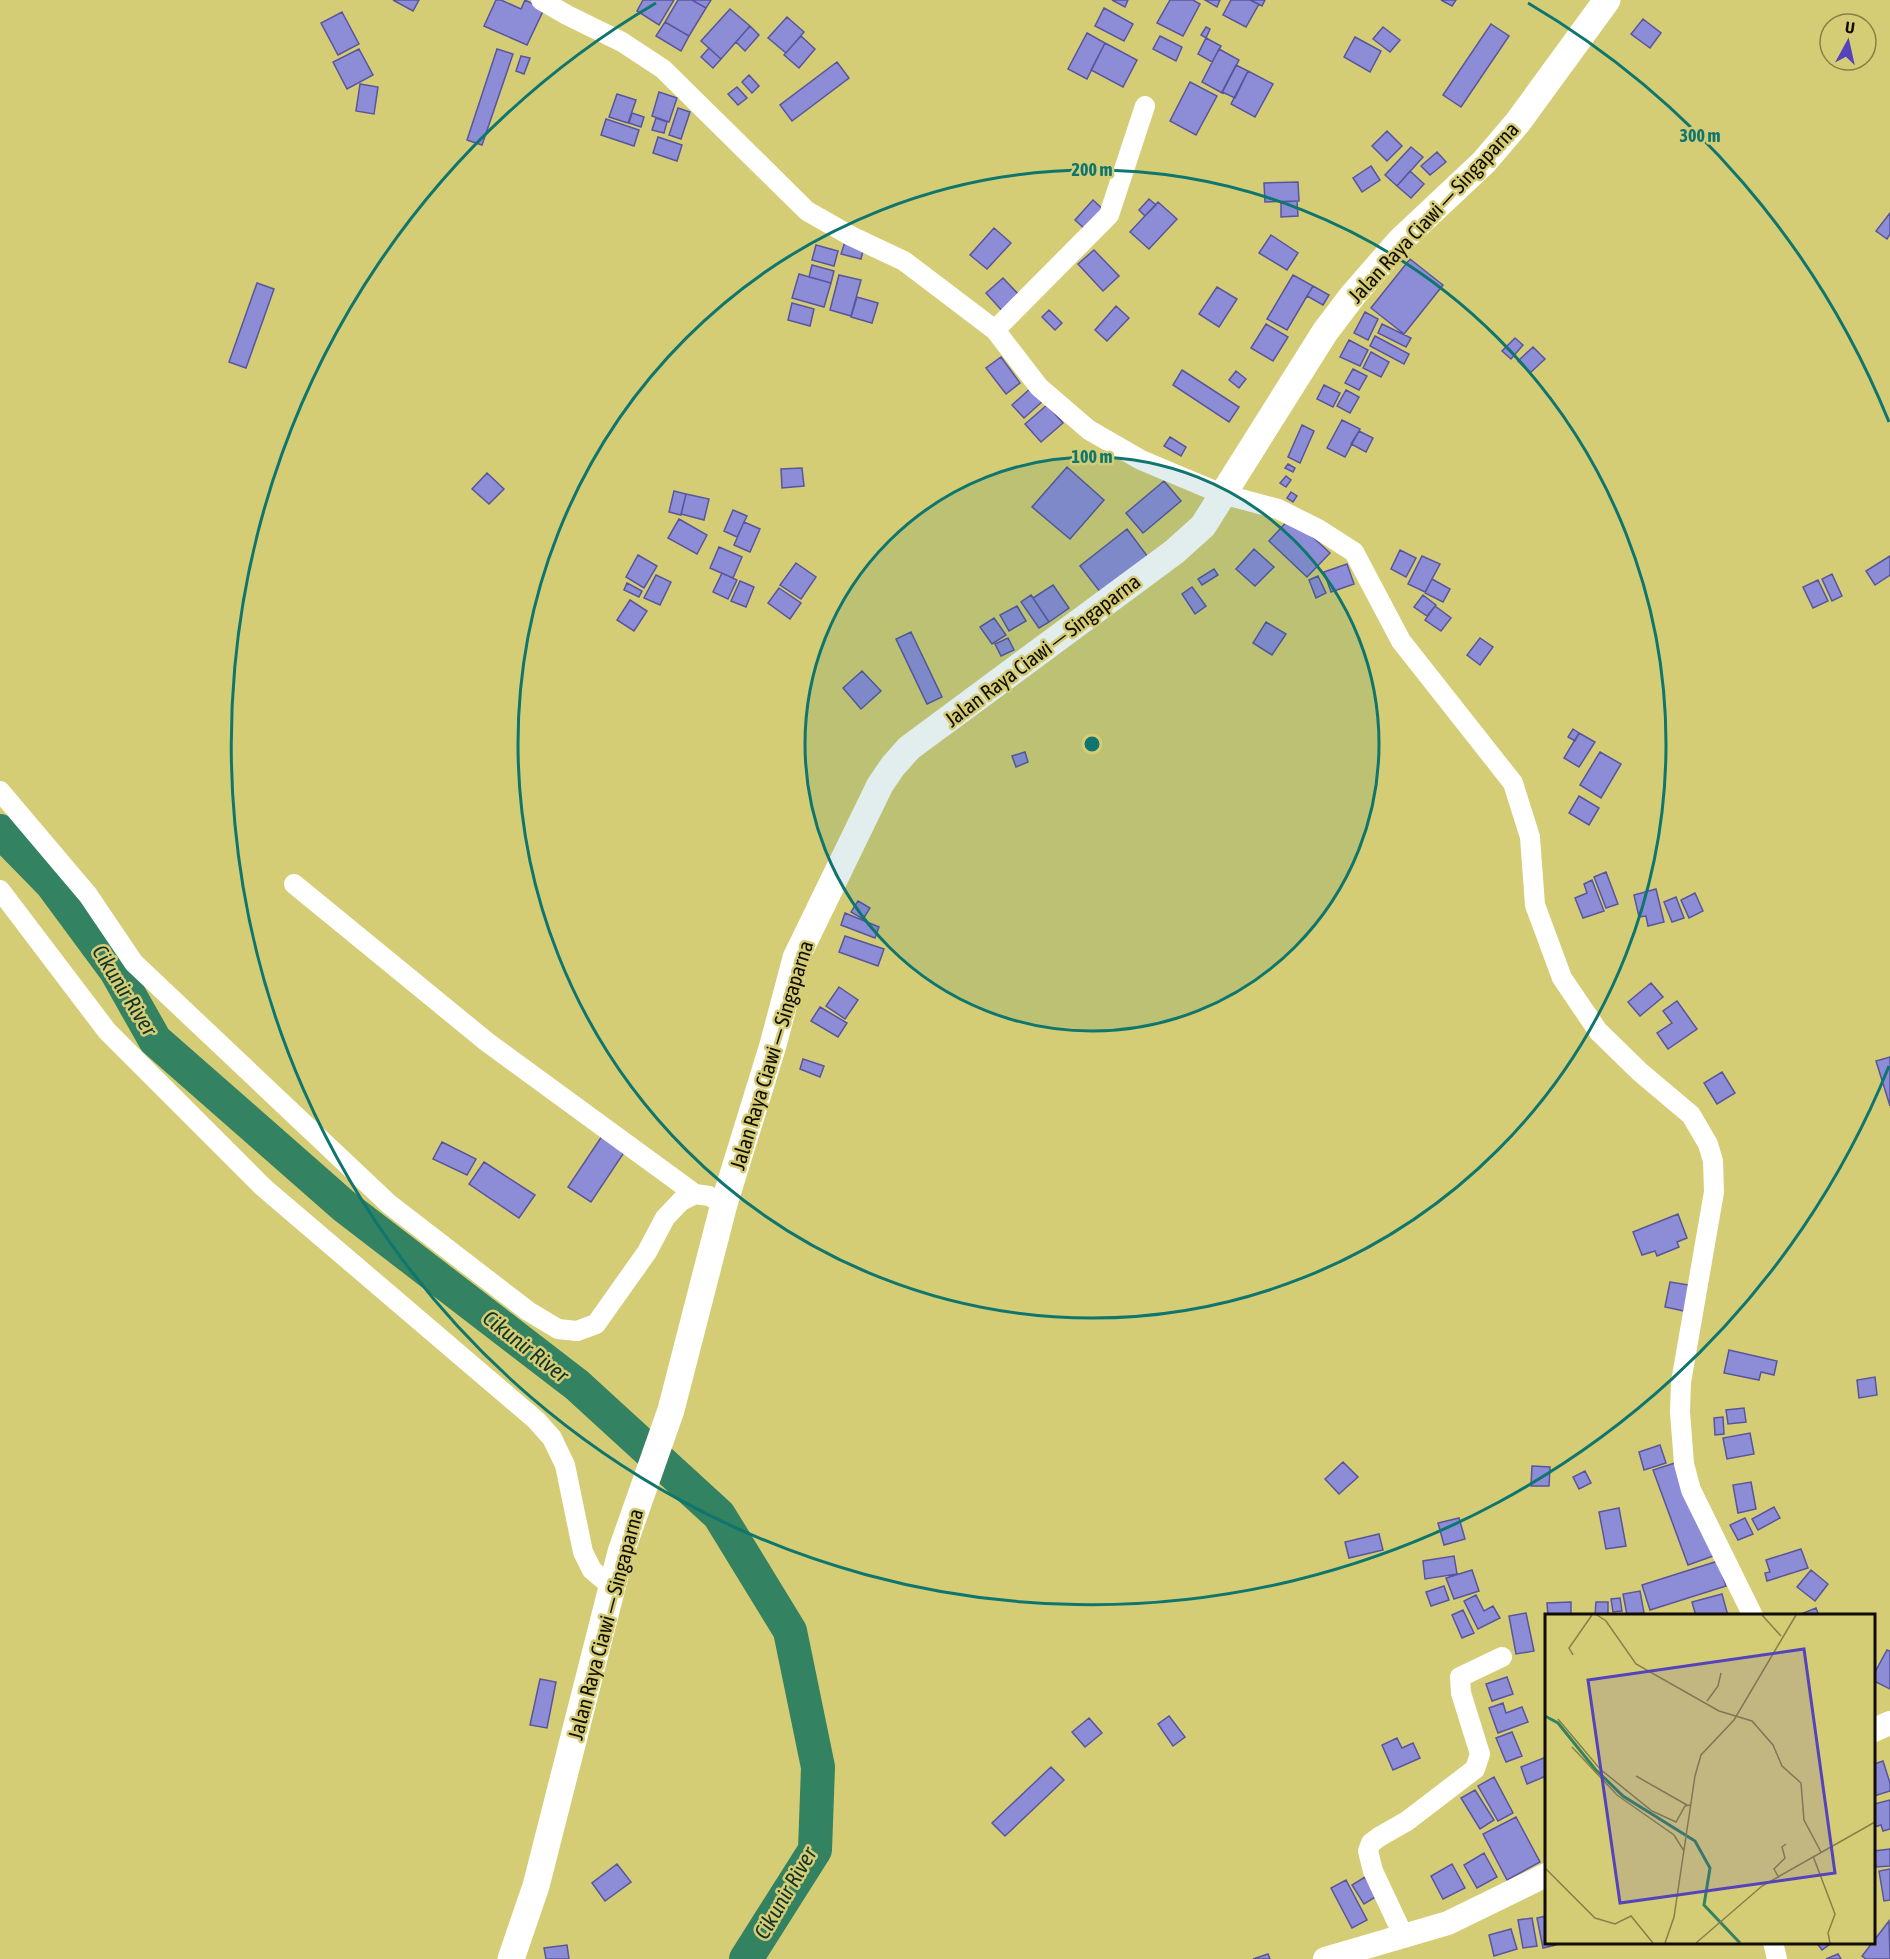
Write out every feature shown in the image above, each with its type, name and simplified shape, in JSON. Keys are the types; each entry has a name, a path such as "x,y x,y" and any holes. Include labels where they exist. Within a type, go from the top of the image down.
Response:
{"main road":[{"name":"Jalan Raya Ciawi — Singaparna","path":"511,1959 536,1886 621,1552 671,1410 724,1204 773,1045 796,958 880,785 909,748 1174,552 1203,526 1325,332 1353,295 1400,241 1484,162 1518,122 1607,0"}],"street":[{"path":"541,0 622,42 663,69 807,211 851,236 904,261 995,330 1039,387 1089,430 1141,460 1222,494 1278,509 1354,552 1401,641 1513,783 1530,837 1535,905 1562,978 1598,1031 1640,1072 1691,1115 1708,1144 1713,1161 1714,1192 1681,1382 1680,1412 1684,1464 1691,1490 1752,1614"},
{"path":"995,330 1109,215 1144,106"},
{"path":"0,792 88,895 121,946 142,971 389,1204 528,1311 558,1329 577,1331 596,1324 647,1252 664,1218 681,1201 695,1194"},
{"path":"294,884 487,1042 695,1194 709,1196 724,1204"},
{"path":"0,890 107,1031 197,1121 263,1186 536,1420 552,1438 565,1465 583,1552 592,1570 612,1587"},
{"path":"1404,1937 1373,1871 1368,1851 1371,1843 1407,1821 1475,1769 1479,1754 1461,1693 1460,1677 1502,1657"},
{"path":"1875,1730 1890,1723"},
{"path":"1325,1959 1448,1923 1545,1875"},
{"path":"1773,1944 1777,1959"}],"building":[{"path":"393,0 419,0 413,11"},
{"path":"496,0 521,9 525,0 544,9 527,45 484,26"},
{"path":"643,0 674,0 659,25 637,11"},
{"path":"678,0 692,0 706,8 689,36 665,22"},
{"path":"692,0 711,0 706,8"},
{"path":"1112,0 1128,0 1125,7"},
{"path":"1170,0 1193,0 1200,4 1183,36 1157,23"},
{"path":"1205,0 1220,0 1217,7"},
{"path":"1231,0 1250,0 1259,4 1246,27 1223,15"},
{"path":"1250,0 1265,0 1262,6"},
{"path":"1441,0 1456,0 1452,6"},
{"path":"1104,8 1133,24 1124,41 1095,26"},
{"path":"730,9 750,26 721,59 701,41"},
{"path":"342,12 359,44 338,55 321,23"},
{"path":"787,17 804,32 786,53 768,38"},
{"path":"1643,19 1661,33 1650,48 1631,34"},
{"path":"665,22 689,36 681,51 656,36"},
{"path":"1491,24 1509,36 1461,107 1443,95"},
{"path":"750,26 759,35 745,51 736,42"},
{"path":"1206,27 1210,29 1206,38 1201,35"},
{"path":"1383,27 1400,40 1390,52 1373,39"},
{"path":"1087,33 1105,43 1087,79 1068,69"},
{"path":"801,36 815,49 799,68 784,55"},
{"path":"1160,36 1182,47 1176,61 1153,49"},
{"path":"1355,37 1381,51 1370,72 1344,57"},
{"path":"1206,38 1221,46 1212,62 1198,54"},
{"path":"1105,43 1137,60 1123,87 1091,70"},
{"path":"709,48 721,59 713,68 701,57"},
{"path":"359,49 373,75 347,89 333,62"},
{"path":"497,49 513,54 482,145 467,140"},
{"path":"1219,49 1239,60 1222,93 1202,82"},
{"path":"521,56 530,58 524,74 516,71"},
{"path":"837,62 849,78 792,121 780,105"},
{"path":"1236,65 1248,71 1235,98 1222,92"},
{"path":"1248,71 1273,84 1255,117 1231,104"},
{"path":"749,75 759,86 752,93 742,82"},
{"path":"1190,82 1217,96 1196,135 1170,121"},
{"path":"360,84 378,87 374,114 356,111"},
{"path":"737,87 747,98 738,105 728,94"},
{"path":"659,92 677,98 669,122 652,116"},
{"path":"617,94 636,100 628,123 609,117"},
{"path":"678,108 690,112 681,139 669,135"},
{"path":"632,113 644,117 641,127 629,123"},
{"path":"656,118 667,122 664,133 652,130"},
{"path":"606,119 639,130 634,146 601,135"},
{"path":"1387,131 1402,146 1387,161 1372,146"},
{"path":"658,137 682,145 677,161 653,153"},
{"path":"1411,147 1423,157 1397,186 1385,175"},
{"path":"1437,152 1446,162 1430,175 1421,166"},
{"path":"1371,166 1380,180 1362,192 1353,178"},
{"path":"1410,171 1424,184 1411,198 1397,186"},
{"path":"1298,182 1299,201 1265,202 1264,183"},
{"path":"1149,199 1156,205 1145,216 1139,210"},
{"path":"1093,200 1106,212 1087,231 1075,220"},
{"path":"1297,201 1298,216 1281,217 1281,202"},
{"path":"1158,202 1177,219 1149,249 1130,232"},
{"path":"1890,213 1890,234 1887,239 1876,231"},
{"path":"994,228 1011,243 987,269 970,255"},
{"path":"1271,235 1298,253 1287,270 1259,253"},
{"path":"845,242 864,247 861,259 841,254"},
{"path":"816,245 838,251 834,266 812,260"},
{"path":"1094,250 1119,276 1103,291 1078,264"},
{"path":"1410,259 1443,285 1404,334 1371,308"},
{"path":"812,265 834,271 831,283 809,277"},
{"path":"799,274 831,283 824,307 792,298"},
{"path":"839,275 861,280 851,316 830,310"},
{"path":"1293,275 1313,286 1287,330 1267,319"},
{"path":"1003,278 1022,298 1005,314 986,293"},
{"path":"257,283 274,289 246,368 229,362"},
{"path":"1313,286 1329,295 1323,305 1307,296"},
{"path":"1217,287 1237,299 1219,327 1199,314"},
{"path":"857,297 878,303 872,323 851,317"},
{"path":"792,303 814,309 810,326 788,320"},
{"path":"1116,306 1129,318 1107,341 1095,330"},
{"path":"1049,310 1062,323 1055,330 1042,317"},
{"path":"1365,312 1378,319 1368,340 1354,333"},
{"path":"1266,324 1288,337 1273,361 1251,348"},
{"path":"1382,324 1411,338 1406,347 1378,333"},
{"path":"1375,336 1409,354 1404,364 1370,346"},
{"path":"1515,338 1523,345 1511,359 1502,351"},
{"path":"1349,340 1368,350 1360,366 1340,357"},
{"path":"1533,347 1545,359 1530,373 1518,361"},
{"path":"1371,352 1389,362 1381,377 1363,368"},
{"path":"1001,357 1020,383 1006,394 986,368"},
{"path":"1353,369 1367,376 1359,390 1345,383"},
{"path":"1182,370 1239,407 1229,422 1173,385"},
{"path":"1236,371 1246,379 1239,388 1229,380"},
{"path":"1324,385 1340,393 1333,407 1317,399"},
{"path":"1032,387 1044,400 1024,418 1012,405"},
{"path":"1346,390 1359,397 1350,413 1337,406"},
{"path":"1047,405 1063,423 1041,442 1025,424"},
{"path":"1342,420 1360,429 1345,457 1327,448"},
{"path":"1302,425 1314,431 1300,463 1288,457"},
{"path":"1359,431 1373,438 1366,452 1351,444"},
{"path":"1170,437 1186,447 1181,456 1164,446"},
{"path":"1288,464 1295,468 1293,472 1285,468"},
{"path":"1067,467 1104,500 1070,539 1032,507"},
{"path":"802,468 804,486 782,488 781,469"},
{"path":"487,473 504,489 489,504 472,489"},
{"path":"1286,476 1291,480 1286,487 1280,483"},
{"path":"1164,481 1181,501 1143,533 1126,513"},
{"path":"674,491 686,494 681,515 669,512"},
{"path":"1291,492 1297,496 1293,502 1287,498"},
{"path":"686,494 709,499 704,520 681,514"},
{"path":"733,510 747,516 737,537 724,531"},
{"path":"1291,517 1330,553 1307,577 1269,541"},
{"path":"679,519 707,535 697,554 668,538"},
{"path":"744,522 760,529 750,552 734,545"},
{"path":"1127,529 1148,557 1101,593 1080,566"},
{"path":"719,547 742,557 733,578 710,568"},
{"path":"1254,549 1274,567 1255,586 1236,569"},
{"path":"1400,550 1416,558 1406,577 1391,569"},
{"path":"638,555 657,566 644,588 626,577"},
{"path":"1422,556 1440,564 1425,592 1408,584"},
{"path":"1890,556 1890,575 1875,585 1866,571"},
{"path":"796,563 816,577 801,599 780,585"},
{"path":"1347,564 1354,584 1331,592 1324,572"},
{"path":"1214,569 1218,575 1202,585 1198,579"},
{"path":"722,573 737,580 728,599 713,592"},
{"path":"1832,574 1842,596 1832,601 1822,579"},
{"path":"656,575 671,582 660,605 644,598"},
{"path":"1318,576 1326,593 1316,598 1309,580"},
{"path":"1432,579 1450,589 1443,602 1425,593"},
{"path":"1818,580 1828,601 1813,608 1803,587"},
{"path":"740,581 754,587 746,607 731,601"},
{"path":"627,583 642,591 639,597 624,590"},
{"path":"1053,585 1069,608 1049,622 1033,598"},
{"path":"1192,587 1206,606 1195,614 1182,594"},
{"path":"779,588 801,603 790,619 768,603"},
{"path":"1031,595 1049,622 1039,628 1021,602"},
{"path":"1423,595 1436,605 1427,616 1414,607"},
{"path":"630,600 647,611 634,631 617,620"},
{"path":"1017,606 1026,621 1009,631 1000,615"},
{"path":"1435,606 1451,618 1441,631 1425,620"},
{"path":"994,618 1006,635 992,644 980,627"},
{"path":"1266,622 1286,634 1272,655 1253,643"},
{"path":"911,632 942,697 927,704 896,639"},
{"path":"1008,638 1014,650 1001,656 995,644"},
{"path":"1480,638 1493,647 1480,665 1467,655"},
{"path":"862,671 881,691 861,709 843,688"},
{"path":"1573,729 1579,733 1575,741 1568,737"},
{"path":"1579,733 1595,742 1579,767 1564,758"},
{"path":"1025,752 1028,762 1016,767 1012,756"},
{"path":"1600,752 1621,764 1601,798 1580,785"},
{"path":"1579,796 1599,808 1589,825 1569,813"},
{"path":"1606,872 1618,904 1606,908 1594,877"},
{"path":"1592,880 1604,911 1583,918 1575,898 1587,893 1584,884"},
{"path":"1656,889 1664,922 1648,926 1646,916 1639,917 1634,895"},
{"path":"1695,893 1703,911 1689,918 1681,900"},
{"path":"1676,897 1684,918 1672,922 1664,902"},
{"path":"858,901 870,908 863,919 851,912"},
{"path":"845,913 879,927 875,938 841,925"},
{"path":"845,936 884,949 878,966 839,952"},
{"path":"1651,983 1663,997 1640,1016 1628,1002"},
{"path":"839,987 858,1000 845,1019 826,1006"},
{"path":"1677,1001 1697,1029 1668,1049 1657,1033 1672,1023 1663,1011"},
{"path":"820,1007 847,1023 838,1037 811,1021"},
{"path":"1890,1057 1890,1106 1876,1061"},
{"path":"803,1059 824,1066 820,1077 800,1069"},
{"path":"1722,1072 1735,1093 1717,1104 1704,1083"},
{"path":"602,1136 625,1151 591,1202 568,1187"},
{"path":"442,1142 476,1159 467,1175 433,1159"},
{"path":"484,1162 535,1195 519,1218 469,1184"},
{"path":"1678,1214 1687,1238 1677,1242 1679,1247 1657,1256 1655,1251 1642,1255 1633,1232"},
{"path":"1670,1282 1689,1285 1684,1311 1665,1307"},
{"path":"1729,1350 1777,1361 1774,1375 1761,1372 1759,1380 1724,1373"},
{"path":"1875,1377 1877,1395 1859,1398 1857,1380"},
{"path":"1744,1408 1746,1422 1728,1424 1726,1410"},
{"path":"1723,1417 1724,1434 1715,1435 1714,1418"},
{"path":"1750,1433 1754,1454 1727,1459 1723,1438"},
{"path":"1660,1445 1666,1463 1644,1470 1639,1452"},
{"path":"1343,1462 1358,1477 1339,1494 1325,1479"},
{"path":"1678,1462 1713,1556 1688,1565 1653,1470"},
{"path":"1532,1466 1550,1467 1549,1486 1531,1486"},
{"path":"1585,1471 1591,1483 1579,1489 1573,1477"},
{"path":"1751,1482 1756,1509 1738,1513 1733,1485"},
{"path":"1774,1507 1780,1518 1758,1530 1752,1519"},
{"path":"1619,1508 1626,1546 1606,1549 1599,1512"},
{"path":"1459,1518 1465,1539 1444,1545 1438,1523"},
{"path":"1745,1518 1753,1534 1738,1540 1730,1525"},
{"path":"1379,1534 1383,1550 1349,1558 1345,1542"},
{"path":"1801,1549 1808,1568 1767,1581 1765,1573 1770,1572 1766,1560"},
{"path":"1454,1556 1457,1574 1425,1579 1423,1561"},
{"path":"1718,1561 1726,1586 1650,1610 1642,1585"},
{"path":"1472,1570 1479,1591 1454,1599 1446,1578"},
{"path":"1811,1570 1828,1584 1815,1601 1797,1587"},
{"path":"1444,1586 1449,1600 1431,1606 1426,1592"},
{"path":"1640,1591 1644,1613 1627,1614 1623,1594"},
{"path":"1722,1594 1727,1614 1695,1614 1692,1602"},
{"path":"1476,1595 1484,1611 1493,1606 1500,1618 1478,1629 1464,1601"},
{"path":"1620,1598 1622,1611 1613,1612 1611,1599"},
{"path":"1571,1602 1571,1614 1548,1614 1547,1603"},
{"path":"1596,1602 1608,1602 1608,1614 1595,1614"},
{"path":"1816,1608 1818,1614 1801,1614"},
{"path":"1463,1610 1474,1633 1462,1638 1452,1615"},
{"path":"1526,1613 1534,1651 1516,1654 1509,1616"},
{"path":"1887,1650 1890,1651 1890,1689 1875,1682 1875,1672"},
{"path":"1507,1677 1513,1694 1492,1701 1486,1684"},
{"path":"540,1679 556,1682 547,1728 530,1725"},
{"path":"1503,1703 1506,1713 1522,1707 1528,1722 1498,1733 1489,1708"},
{"path":"1169,1716 1185,1737 1173,1746 1158,1724"},
{"path":"1089,1718 1102,1733 1085,1747 1072,1732"},
{"path":"1512,1732 1522,1756 1506,1762 1496,1738"},
{"path":"1397,1738 1402,1748 1413,1743 1420,1758 1393,1770 1382,1745"},
{"path":"1545,1757 1545,1776 1527,1784 1521,1767"},
{"path":"1883,1761 1890,1783 1890,1791 1875,1796 1875,1764"},
{"path":"1051,1767 1064,1780 1005,1836 992,1823"},
{"path":"1494,1777 1513,1813 1498,1821 1478,1786"},
{"path":"1475,1790 1494,1820 1480,1829 1461,1798"},
{"path":"1890,1800 1890,1829 1883,1831 1881,1825 1875,1827 1875,1804"},
{"path":"1516,1817 1540,1862 1507,1880 1483,1834"},
{"path":"1890,1849 1890,1866 1876,1867 1875,1851"},
{"path":"1484,1853 1497,1877 1477,1888 1464,1865"},
{"path":"617,1864 631,1882 605,1901 592,1883"},
{"path":"1452,1864 1465,1888 1443,1899 1431,1876"},
{"path":"1890,1869 1890,1900 1884,1901 1879,1871"},
{"path":"1365,1877 1377,1896 1364,1904 1352,1885"},
{"path":"1346,1880 1367,1920 1352,1928 1331,1888"},
{"path":"1545,1916 1545,1944 1556,1945 1543,1948 1537,1918"},
{"path":"1532,1918 1537,1946 1523,1948 1518,1920"},
{"path":"1889,1921 1890,1959 1866,1959 1862,1956 1871,1944 1875,1944 1875,1939"},
{"path":"1511,1929 1517,1949 1494,1956 1489,1935"},
{"path":"1818,1944 1830,1944 1822,1950"},
{"path":"567,1945 569,1959 546,1959 544,1948"},
{"path":"1268,1954 1270,1959 1253,1959"},
{"path":"1838,1954 1841,1959 1826,1959"}],"waterway":[{"name":"Cikunir River","path":"0,831 51,883 116,971 155,1040 344,1206 577,1385 719,1515 790,1631 818,1767 815,1850 746,1959"}]}
